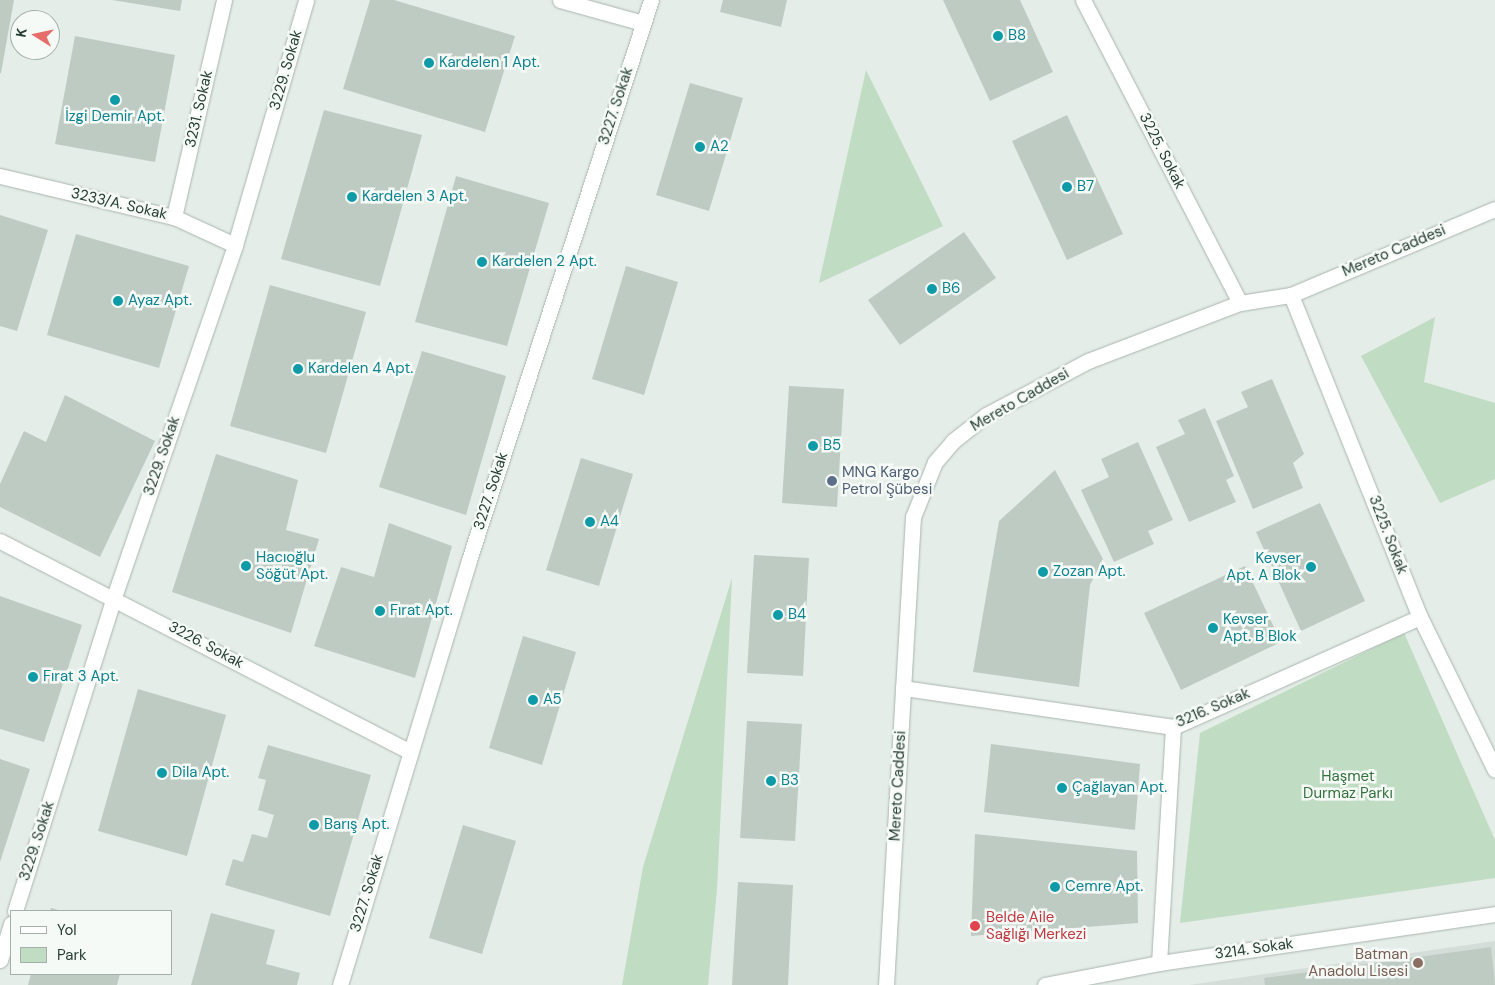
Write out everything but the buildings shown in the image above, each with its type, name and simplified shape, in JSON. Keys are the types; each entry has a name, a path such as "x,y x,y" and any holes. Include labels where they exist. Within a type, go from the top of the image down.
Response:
{"street":[{"name":"3231. Sokak","path":"174,217 224,0"},
{"name":"3229. Sokak","path":"15,910 114,597 234,244 306,0"},
{"path":"560,0 643,23"},
{"name":"3227. Sokak","path":"340,985 410,752 651,0"},
{"name":"3225. Sokak","path":"1083,0 1240,303"},
{"name":"3233/A. Sokak","path":"0,176 174,217 234,244"},
{"name":"Mereto Caddesi","path":"886,985 913,517 935,462 947,448 986,416 1088,361 1240,303 1291,295 1495,209"},
{"name":"3225. Sokak","path":"1291,295 1420,618 1495,770"},
{"name":"3226. Sokak","path":"0,541 114,597 410,752"},
{"name":"3216. Sokak","path":"903,688 1173,727 1420,618"},
{"path":"1159,963 1173,727"},
{"name":"3214. Sokak","path":"1045,985 1159,963 1495,914"},
{"path":"0,960 10,927"}],"shaded area":[{"name":"Batman Anadolu Lisesi","path":"1495,941 1495,985 1189,985"}],"green space":[{"path":"866,70 943,226 819,283"},
{"path":"1435,317 1424,382 1495,403 1495,479 1440,503 1361,356"},
{"path":"732,578 717,889 708,985 622,985 643,867"},
{"name":"Haşmet Durmaz Parkı","path":"1404,633 1495,840 1495,878 1180,923 1200,733"}],"place":[{"name":"B8","path":"998,36"},
{"name":"Kardelen 1 Apt.","path":"429,63"},
{"name":"İzgi Demir Apt.","path":"115,100"},
{"name":"A2","path":"700,147"},
{"name":"B7","path":"1067,187"},
{"name":"Kardelen 3 Apt.","path":"352,197"},
{"name":"Kardelen 2 Apt.","path":"482,262"},
{"name":"B6","path":"932,289"},
{"name":"Ayaz Apt.","path":"118,301"},
{"name":"Kardelen 4 Apt.","path":"298,369"},
{"name":"B5","path":"813,446"},
{"name":"MNG Kargo Petrol Şübesi","path":"832,481"},
{"name":"A4","path":"590,522"},
{"name":"Hacıoğlu Söğüt Apt.","path":"246,566"},
{"name":"Kevser Apt. A Blok","path":"1311,567"},
{"name":"Zozan Apt.","path":"1043,572"},
{"name":"Fırat Apt.","path":"380,611"},
{"name":"B4","path":"778,615"},
{"name":"Kevser Apt. B Blok","path":"1213,628"},
{"name":"Fırat 3 Apt.","path":"33,677"},
{"name":"A5","path":"533,700"},
{"name":"Dila Apt.","path":"162,773"},
{"name":"B3","path":"771,781"},
{"name":"Çağlayan Apt.","path":"1062,788"},
{"name":"Barış Apt.","path":"314,825"},
{"name":"Cemre Apt.","path":"1055,887"},
{"name":"Belde Aile Sağlığı Merkezi","path":"975,926"},
{"name":"Batman Anadolu Lisesi","path":"1418,963"}]}
